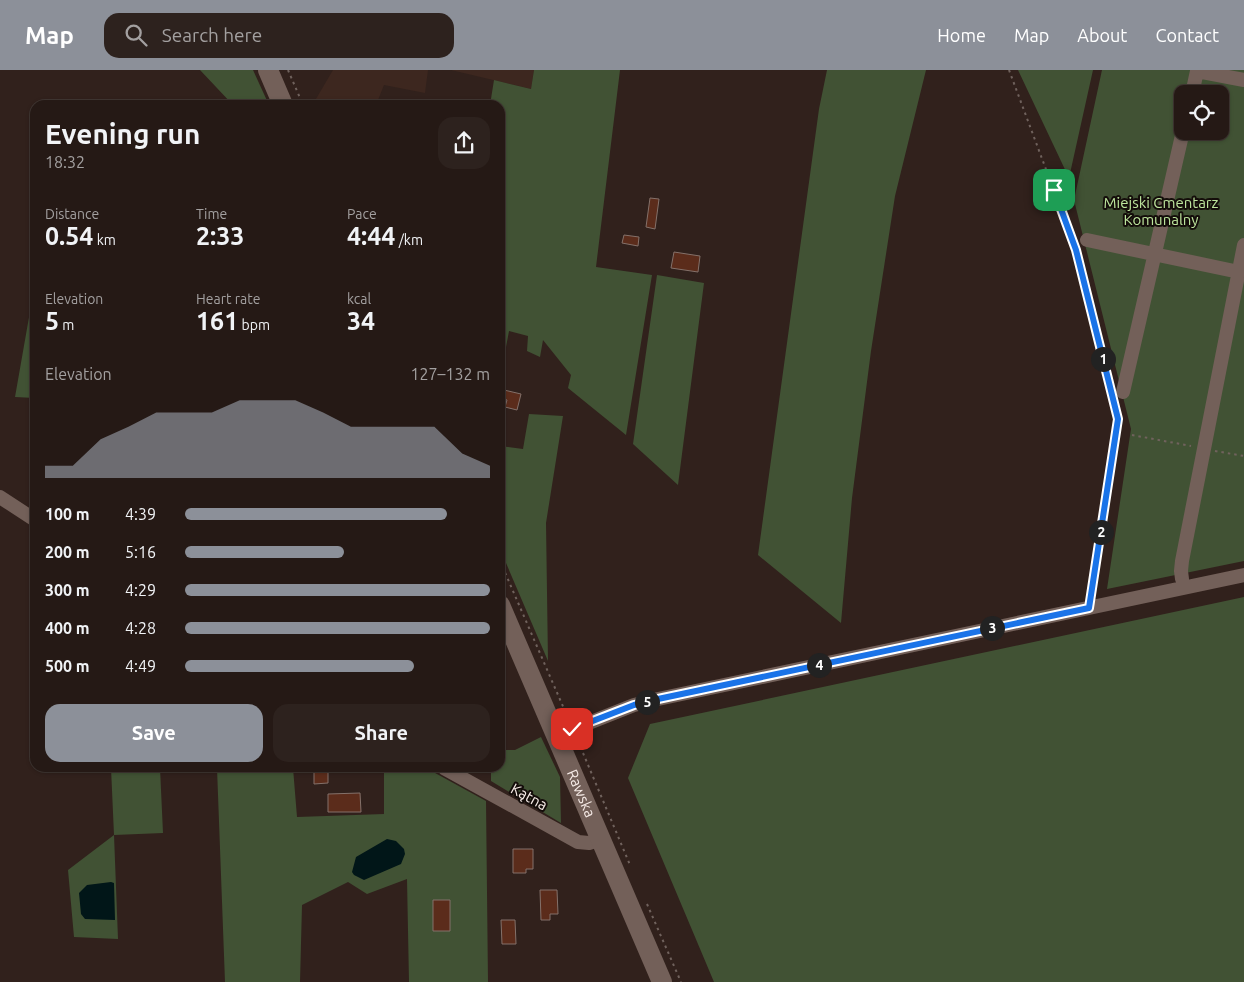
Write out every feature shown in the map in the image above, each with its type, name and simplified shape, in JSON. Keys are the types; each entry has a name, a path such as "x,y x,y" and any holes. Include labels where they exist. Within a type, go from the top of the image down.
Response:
{"main road":[{"path":"268,70 282,100"},
{"name":"Rawska","path":"505,615 564,732 601,839 662,982"}],"street":[{"path":"1194,85 1197,71 1244,80"},
{"path":"1115,394 1154,254 1181,140"},
{"path":"1087,240 1241,272"},
{"path":"1182,579 1182,562 1241,272 1244,245"},
{"path":"0,497 30,517"},
{"path":"564,732 634,705 658,699 1244,575"},
{"name":"Kątna","path":"451,772 578,842 589,843 601,839"}],"path":[{"path":"288,70 301,100"},
{"path":"1010,70 1076,250 1115,394 1118,419 1089,608"},
{"path":"1132,435 1244,456"},
{"path":"505,574 564,732 616,828 630,865"},
{"path":"646,901 682,982"}],"shaded area":[{"path":"333,70 428,70 425,93 384,85 378,100 315,100"},
{"path":"451,70 534,70 531,89"},
{"path":"387,839 396,841 404,849 405,854 401,864 364,880 354,875 352,872 356,857"},
{"path":"114,883 115,920 85,919 81,914 79,893 87,885"}],"green space":[{"path":"200,70 253,70 267,100 228,100"},
{"path":"534,70 620,70 596,267 652,275 626,435 568,388 571,375 543,340 540,357 527,351 528,336 509,331 505,352 505,100 491,100 494,80 531,89"},
{"path":"827,70 926,70 895,196 871,351 852,498 841,623 758,555 819,109"},
{"path":"1018,70 1093,70 1069,178"},
{"name":"Miejski Cmentarz Komunalny","path":"1102,70 1244,70 1244,561 1107,589 1131,429 1074,200"},
{"path":"657,275 704,283 678,485 633,444"},
{"path":"30,312 30,398 15,397"},
{"path":"529,414 563,416 546,523 548,661 505,561 505,447 523,449"},
{"path":"1244,597 1244,982 714,982 628,778 650,724"},
{"path":"541,737 560,777 561,823 491,781 491,772 505,772 505,750 515,750"},
{"path":"111,772 160,772 163,833 114,835"},
{"path":"217,772 293,772 297,817 384,814 384,772 433,772 486,801 488,982 409,982 407,879 367,894 348,882 302,905 300,982 225,982"},
{"path":"114,835 118,939 74,937 68,870"}],"building":[{"path":"650,198 659,199 655,229 646,227"},
{"path":"624,235 639,237 638,246 622,243"},
{"path":"674,252 700,256 698,272 671,268"},
{"path":"505,390 521,394 517,410 505,407 507,400 505,399"},
{"path":"314,772 328,772 328,783 314,784"},
{"path":"360,793 361,812 328,812 328,794"},
{"path":"513,849 533,849 533,869 526,869 526,873 513,873"},
{"path":"540,890 557,890 558,914 550,914 550,920 541,920"},
{"path":"433,900 450,900 450,931 433,931"},
{"path":"501,920 515,920 516,944 502,944"}],"route":[{"path":"572,729 634,705 658,699 1089,608 1118,419 1076,250 1054,190"}]}
